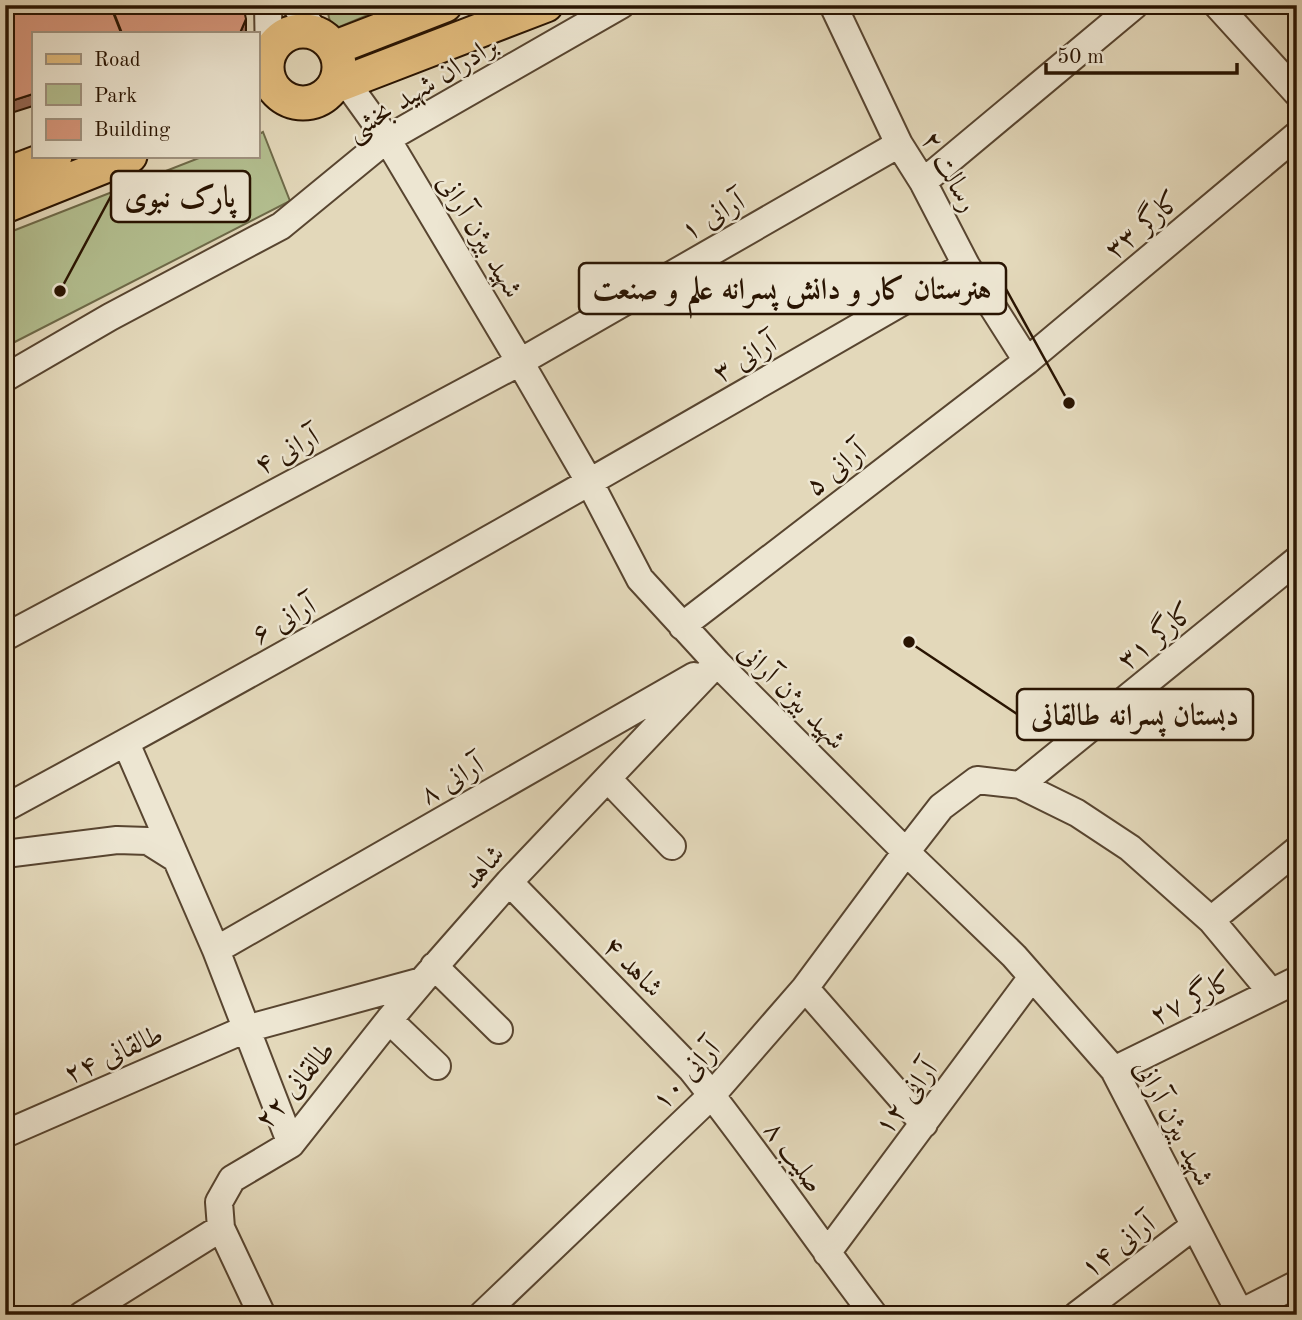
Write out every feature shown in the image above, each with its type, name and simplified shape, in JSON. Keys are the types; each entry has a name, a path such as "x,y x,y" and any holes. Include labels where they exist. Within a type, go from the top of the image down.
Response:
{"main road":[{"path":"445,5 333,41 307,31 286,35 271,52 266,82 291,100 311,102 339,84 545,5"},
{"path":"333,41 338,56 339,84"},
{"path":"5,175 50,158"},
{"path":"5,206 125,158"}],"street":[{"path":"266,82 268,5"},
{"path":"295,5 333,41"},
{"name":"برادران شهید بخشی","path":"5,378 110,317 281,226 387,139 621,5"},
{"path":"923,182 1135,5"},
{"path":"1217,5 1297,93"},
{"name":"رسالت ۲","path":"837,7 899,144 923,182 966,265 1027,361"},
{"name":"شهید بیژن آرانی","path":"339,84 387,139 590,483 639,579 717,663 1014,956 1114,1070 1240,1314"},
{"name":"کارگر ۳۳","path":"1027,361 1297,135"},
{"name":"آرانی ۱","path":"520,362 899,144"},
{"name":"آرانی ۳","path":"590,483 966,265"},
{"name":"آرانی ۵","path":"682,625 1027,361"},
{"name":"آرانی ۴","path":"5,637 520,362"},
{"name":"آرانی ۶","path":"5,808 590,483"},
{"name":"کارگر ۳۱","path":"1020,786 1297,560"},
{"name":"شاهد","path":"428,974 509,882 717,663"},
{"name":"آرانی ۸","path":"216,950 717,663"},
{"path":"126,743 216,950 290,1144"},
{"path":"608,779 672,846"},
{"name":"آرانی ۱۰","path":"482,1315 712,1095 805,988 941,807 977,780 1020,786 1077,813 1130,848 1212,920 1271,992"},
{"path":"5,854 117,840 148,841 175,858"},
{"path":"1212,920 1297,850"},
{"name":"شاهد ۴","path":"509,882 691,1069 712,1095"},
{"path":"246,1028 428,974 499,1030"},
{"name":"طالقانی ۲۲","path":"221,1228 219,1202 232,1179 290,1144 428,974"},
{"name":"آرانی ۱۲","path":"827,1253 1032,977"},
{"name":"کارگر ۲۷","path":"1114,1070 1297,979"},
{"path":"805,988 924,1124"},
{"path":"389,1020 437,1066"},
{"name":"طالقانی ۲۴","path":"5,1134 246,1028"},
{"name":"صلیب ۸","path":"712,1095 874,1315"},
{"name":"آرانی ۱۴","path":"1077,1315 1194,1226"},
{"path":"82,1315 221,1228 262,1315"},
{"path":"1240,1314 1297,1284"}],"green space":[{"path":"326,5 392,5 332,30"},
{"path":"263,132 290,201 5,347 5,234 199,158 259,158 259,134"}],"building":[{"path":"5,5 110,5 121,32 32,32 32,94 5,103"},
{"path":"111,5 243,5 246,19 240,32 122,32"}],"place":[{"name":"پارک نبوی","path":"60,291"},
{"name":"هنرستان کار و دانش پسرانه علم و صنعت","path":"1069,403"},
{"name":"دبستان پسرانه طالقانی","path":"909,642"}]}
